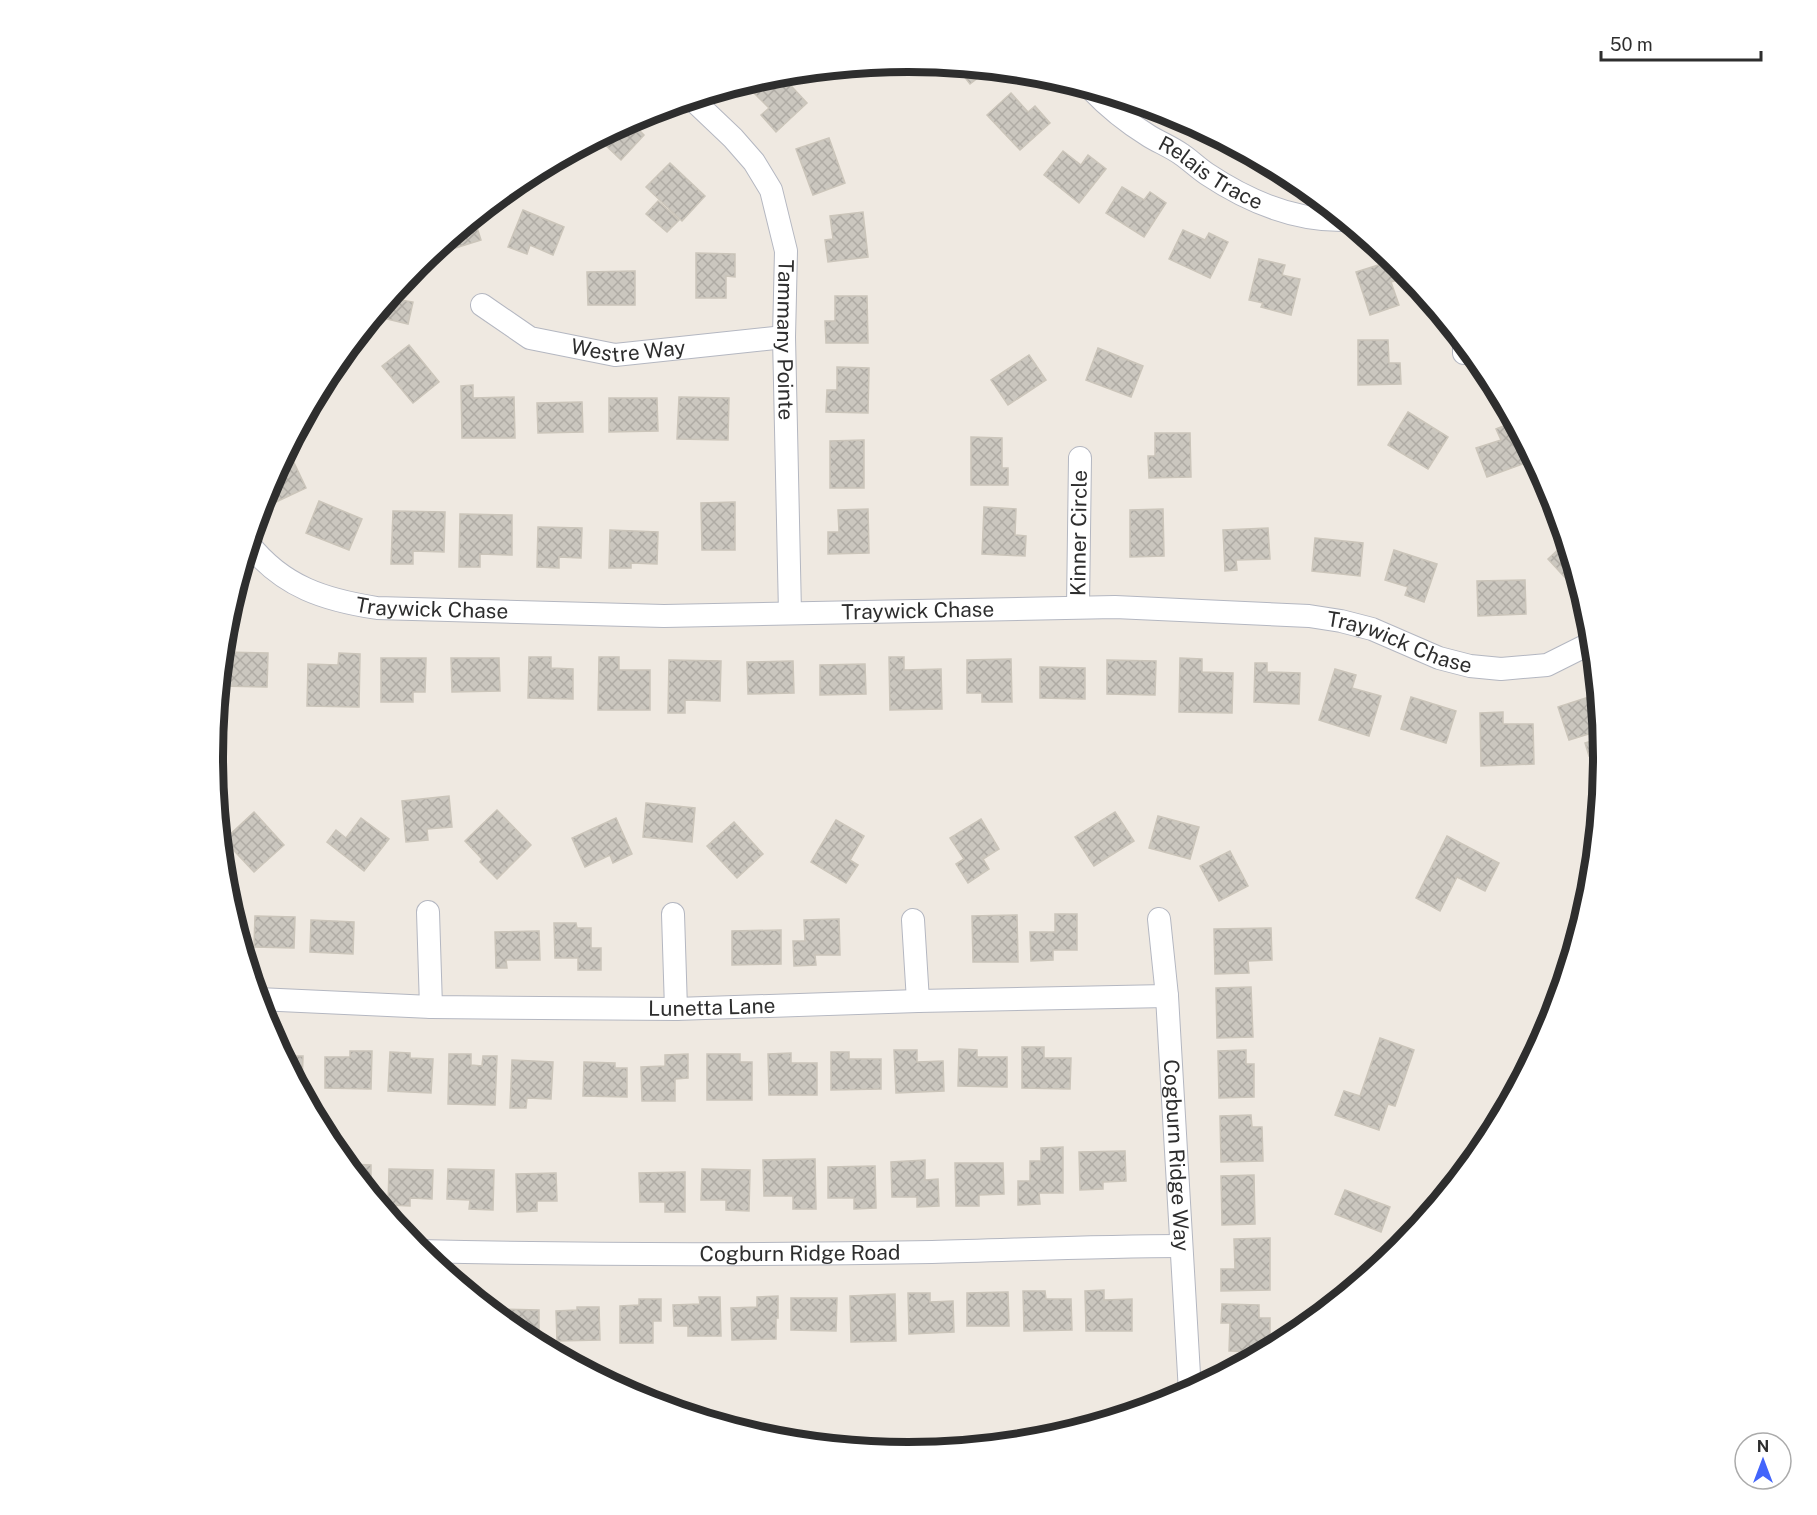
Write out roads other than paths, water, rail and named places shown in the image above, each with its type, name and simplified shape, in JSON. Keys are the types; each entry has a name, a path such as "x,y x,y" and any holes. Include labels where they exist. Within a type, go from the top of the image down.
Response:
{"street":[{"name":"Relais Trace","path":"1104,100 1122,117 1180,153 1205,173 1232,190 1291,214 1333,220"},
{"name":"Tammany Pointe","path":"698,105 754,162 771,190 786,251 784,336 790,614"},
{"name":"Westre Way","path":"482,305 530,338 615,355 784,336"},
{"name":"Kinner Circle","path":"1078,607 1080,459"},
{"name":"Traywick Chase","path":"253,557 310,592 340,603 377,608 664,616 1115,607 1310,616 1372,629 1439,658 1470,666 1502,669 1547,665 1585,646"},
{"path":"428,912 431,1007"},
{"path":"673,914 676,1009"},
{"name":"Cogburn Ridge Way","path":"1159,919 1167,996 1189,1382"},
{"path":"913,920 918,1001"},
{"name":"Lunetta Lane","path":"267,999 431,1007 676,1009 1167,996"},
{"name":"Cogburn Ridge Road","path":"434,1251 542,1254 920,1252 1102,1246 1181,1246"}]}
